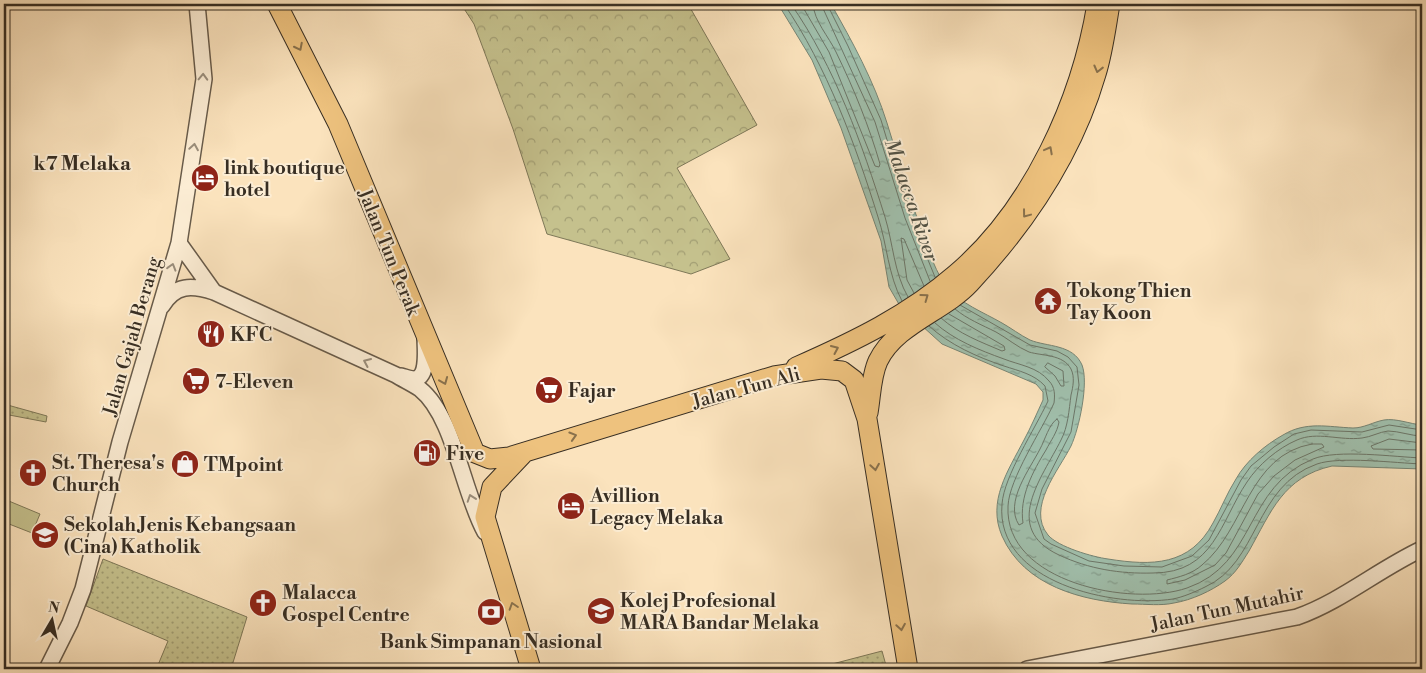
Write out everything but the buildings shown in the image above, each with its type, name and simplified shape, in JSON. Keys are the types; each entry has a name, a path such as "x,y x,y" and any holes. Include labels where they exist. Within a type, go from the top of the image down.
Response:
{"main road":[{"name":"Jalan Tun Perak","path":"277,4 338,124 475,453 490,459 509,457 527,450"},
{"path":"963,279 1015,206 1052,146 1082,72 1097,4"},
{"path":"774,376 843,346 898,326 963,279 1030,209 1066,150 1083,115 1097,73 1110,4"},
{"path":"867,419 874,373 878,362 893,341 898,326"},
{"name":"Jalan Tun Ali","path":"527,450 774,376 821,369 842,371 854,380 867,419 907,662"},
{"path":"527,450 492,487 485,517 491,542 532,669"},
{"path":"907,662 918,669"}],"street":[{"name":"Jalan Gajah Berang","path":"47,669 70,623 83,589 120,442 179,243 204,78 197,4"},
{"path":"179,243 202,278 214,292"},
{"path":"157,313 173,292 184,287 195,286 214,292 396,375 420,389 429,398 440,417 479,522 491,542"},
{"path":"396,375 414,379 419,377 425,364 425,336"},
{"name":"Jalan Tun Mutahir","path":"1027,669 1297,617 1329,603 1398,561 1422,549"}],"green space":[{"path":"461,4 688,4 757,125 677,168 730,259 691,274 547,234 513,129 474,24"},
{"path":"4,404 47,416 46,422 4,414"},
{"path":"4,499 40,514 32,533 4,522"},
{"path":"103,559 247,617 231,669 166,669 158,665 168,641 86,606"},
{"path":"882,651 887,669 813,669"}],"water":[{"path":"778,4 831,4 855,47 876,92 909,195 936,270 947,287 966,303 1030,340 1059,347 1072,353 1082,365 1084,394 1077,429 1071,446 1042,501 1042,524 1048,535 1059,544 1085,554 1124,561 1154,562 1168,560 1181,555 1193,548 1204,537 1240,472 1251,460 1276,439 1292,431 1309,426 1357,428 1389,420 1422,425 1422,469 1332,466 1301,478 1280,498 1249,551 1232,574 1214,588 1188,600 1159,605 1113,602 1075,594 1056,588 1040,579 1012,553 1002,536 997,511 1001,487 1043,400 1043,392 1036,384 942,344 900,306 889,287 881,241 841,128 812,60"}],"place":[{"name":"link boutique hotel","path":"205,178"},
{"name":"Tokong Thien Tay Koon","path":"1048,301"},
{"name":"KFC","path":"211,334"},
{"name":"7-Eleven","path":"196,381"},
{"name":"Fajar","path":"549,390"},
{"name":"Five","path":"427,453"},
{"name":"TMpoint","path":"185,464"},
{"name":"St. Theresa's Church","path":"33,473"},
{"name":"Avillion Legacy Melaka","path":"571,506"},
{"name":"Sekolah Jenis Kebangsaan (Cina) Katholik","path":"45,535"},
{"name":"Malacca Gospel Centre","path":"263,603"},
{"name":"Kolej Profesional MARA Bandar Melaka","path":"601,611"},
{"name":"Bank Simpanan Nasional","path":"491,612"}],"district":[{"name":"k7 Melaka","path":"82,163"}],"water label":[{"name":"Malacca River","path":"912,200"}]}
